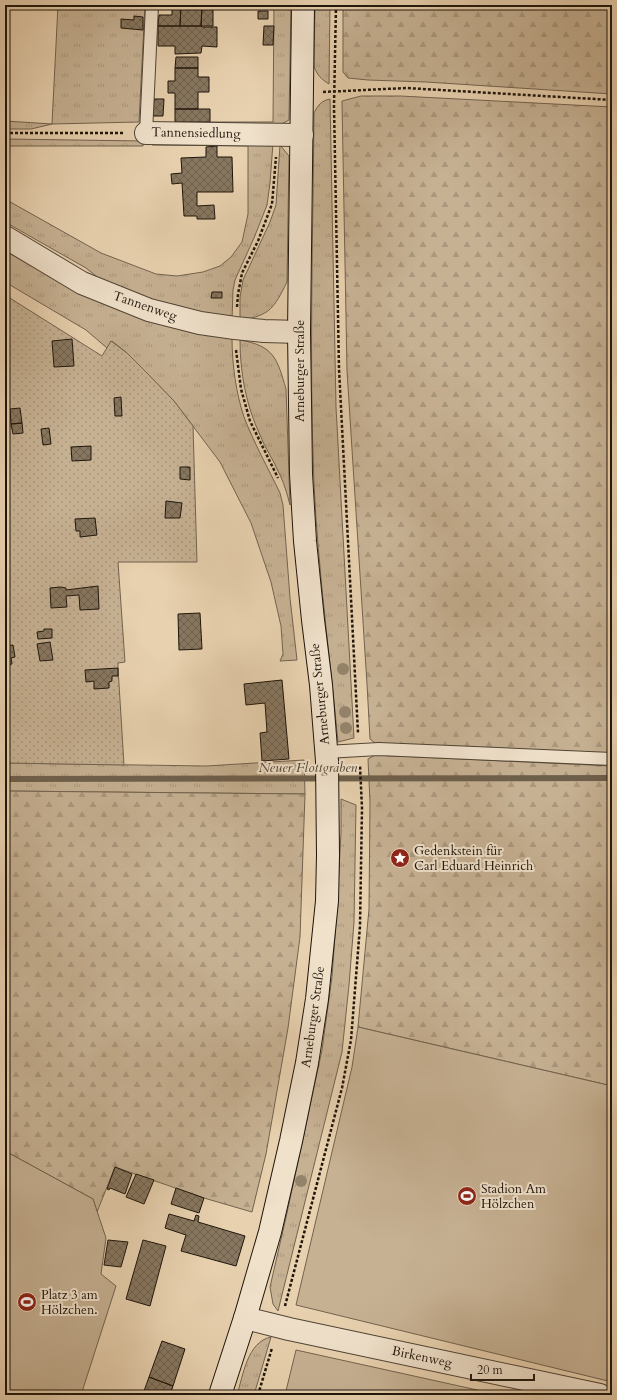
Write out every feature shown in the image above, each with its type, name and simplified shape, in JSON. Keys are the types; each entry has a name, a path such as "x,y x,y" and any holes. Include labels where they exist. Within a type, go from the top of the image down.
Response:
{"main road":[{"name":"Arneburger Straße","path":"220,1395 245,1318 270,1232 291,1141 317,999 326,908 328,811 326,756 321,685 304,534 301,474 299,332 303,5"},
{"name":"Tannensiedlung","path":"146,133 302,135"},
{"name":"Tannenweg","path":"5,237 82,283 149,310 200,323 264,331 299,332"},
{"name":"Birkenweg","path":"245,1318 279,1327 600,1395"}],"lane":[{"name":"Tannensiedlung","path":"146,133 152,5"},
{"path":"326,756 359,749 612,759"}],"path":[{"path":"258,1395 279,1327 342,1088 351,1040 360,926 362,808 339,369 334,92 336,5"},
{"path":"302,92 334,92 406,88 612,100"},
{"path":"5,133 146,133"},
{"path":"277,135 272,204 258,241 242,273 238,294 236,328 237,362 241,389 250,421 281,484"}],"green space":[{"path":"58,5 145,5 139,122 52,124"},
{"path":"274,5 291,5 289,120 272,129 211,127 210,122 273,122"},
{"path":"315,5 330,5 329,84 316,72 314,66"},
{"path":"343,5 612,5 612,94 348,78 343,72"},
{"path":"361,96 400,96 612,107 612,754 384,745 375,743 370,739 347,371 342,101"},
{"path":"330,99 336,407 354,738 338,742 321,581 316,516 312,391 314,113 320,104"},
{"path":"5,121 52,124 31,129 5,129"},
{"path":"5,139 144,141 143,146 5,146"},
{"path":"153,140 273,143 267,205 235,280 233,290 232,320 166,305 101,280 86,268 5,222 5,199 101,253 156,274 177,276 203,272 220,266 231,257 242,242 248,214 248,146 152,145"},
{"path":"280,145 289,156 287,282 270,309 258,316 240,320 240,297 243,280 270,222 276,205"},
{"path":"5,251 59,280 232,338 235,378 244,417 280,493 283,505 290,598 297,660 280,661 283,654 281,626 271,582 251,523 220,462 174,401 127,353 112,341 107,348 86,330 5,282"},
{"path":"5,295 102,356 111,341 127,353 147,373 174,401 193,426 197,562 118,562 125,662 118,663 124,765 5,763"},
{"path":"240,340 260,346 267,350 276,361 283,378 286,389 290,505 282,479 262,440 251,412 241,365"},
{"path":"375,755 612,766 612,1086 358,1027 369,909 370,802 368,759"},
{"path":"304,760 305,794 5,791 5,763 206,766"},
{"path":"5,791 305,794 300,937 288,1028 266,1154 252,1212 204,1198 115,1167 97,1212 93,1199 5,1151"},
{"path":"341,799 356,805 354,922 342,1052 278,1311 273,1304 270,1287 322,1050 332,977 341,832"},
{"name":"Stadion Am Hölzchen","path":"358,1027 612,1086 612,1382 296,1305 352,1067"},
{"path":"5,1151 93,1199 106,1238 101,1274 116,1286 81,1395 5,1395"},
{"path":"271,1337 254,1395 237,1395 247,1361 251,1353 263,1340"},
{"path":"296,1350 500,1395 285,1395"}],"building":[{"path":"172,5 181,5 180,26 158,26 159,15 172,15"},
{"path":"181,5 202,6 201,26 180,26"},
{"path":"258,5 268,5 268,8 258,8"},
{"path":"202,6 213,6 213,26 201,26"},
{"path":"258,11 268,11 268,19 258,19"},
{"path":"134,16 143,17 143,30 121,28 121,19 134,20"},
{"path":"158,26 217,27 217,47 202,46 201,53 175,54 175,46 158,46"},
{"path":"264,26 274,26 273,45 263,45"},
{"path":"176,57 198,57 198,68 175,68"},
{"path":"175,68 198,68 198,77 209,77 209,92 198,92 198,109 175,109 175,93 168,93 168,81 175,81"},
{"path":"154,99 164,99 163,116 153,116"},
{"path":"175,109 210,109 210,122 175,122"},
{"path":"217,146 217,157 232,157 233,192 197,192 197,206 214,205 215,219 197,219 197,216 184,216 182,183 172,184 171,174 182,173 181,158 206,157 206,147"},
{"path":"212,292 222,292 222,298 211,298"},
{"path":"72,339 74,366 54,367 52,341"},
{"path":"121,397 122,416 115,416 114,398"},
{"path":"20,408 22,423 11,424 10,409"},
{"path":"22,423 23,433 13,434 11,424"},
{"path":"49,428 51,444 43,445 41,429"},
{"path":"91,446 91,460 72,461 71,447"},
{"path":"180,467 190,467 190,480 180,479"},
{"path":"166,501 182,503 180,518 165,518"},
{"path":"95,518 97,535 80,537 80,531 76,531 75,519"},
{"path":"98,586 99,609 80,610 79,595 66,596 67,607 51,608 50,588 61,587 66,588 66,590"},
{"path":"200,613 202,649 179,650 178,614"},
{"path":"44,629 52,629 52,638 38,639 37,632 44,631"},
{"path":"50,642 53,660 40,661 37,644"},
{"path":"13,645 15,657 11,658 12,664 5,665 5,646"},
{"path":"118,668 118,676 112,676 112,681 109,682 109,688 94,689 94,681 86,682 85,670"},
{"path":"282,680 289,759 262,761 260,733 267,732 265,703 246,705 244,684"},
{"path":"115,1167 132,1174 125,1194 110,1188 109,1190 107,1189"},
{"path":"136,1174 154,1180 144,1204 126,1197"},
{"path":"176,1188 204,1198 199,1213 171,1204"},
{"path":"169,1214 194,1221 196,1215 199,1216 198,1222 245,1236 236,1266 181,1251 186,1235 165,1228"},
{"path":"108,1240 128,1242 121,1267 104,1265"},
{"path":"143,1240 166,1246 150,1306 126,1299"},
{"path":"162,1341 185,1349 173,1386 149,1377"},
{"path":"149,1377 173,1386 170,1395 155,1395 144,1391"}],"waterway":[{"name":"Neuer Flottgraben","path":"5,779 612,778"}],"place":[{"name":"Gedenkstein für Carl Eduard Heinrich","path":"400,858"},
{"name":"Stadion Am Hölzchen","path":"467,1196"},
{"name":"Platz 3 am Hölzchen.","path":"27,1302"}]}
